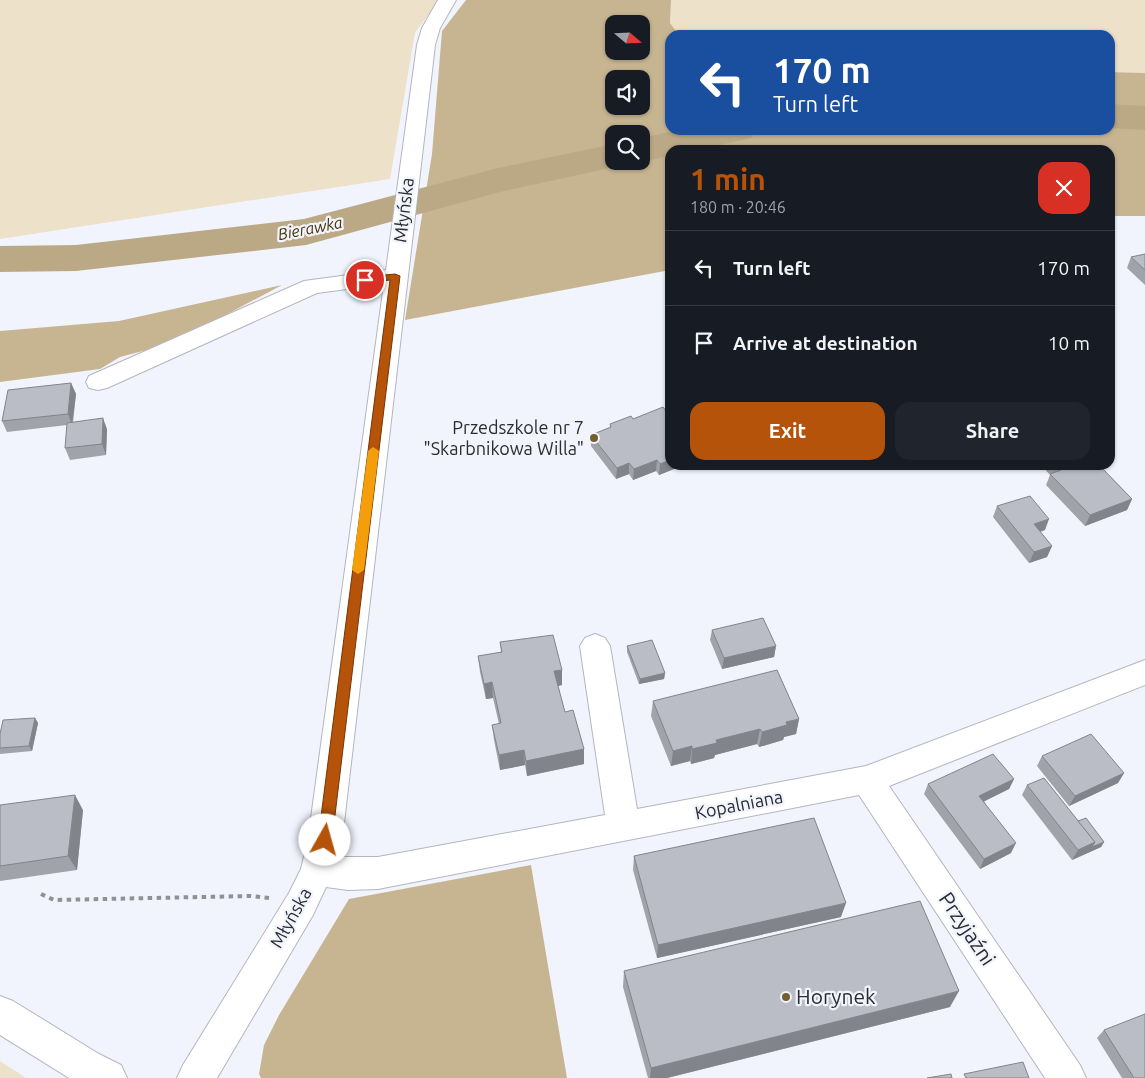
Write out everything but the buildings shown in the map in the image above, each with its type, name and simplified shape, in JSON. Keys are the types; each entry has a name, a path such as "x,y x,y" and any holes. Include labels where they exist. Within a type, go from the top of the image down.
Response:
{"street":[{"name":"Młyńska","path":"196,1078 301,904 317,871 325,840 395,276 426,46 431,28 447,0"},
{"path":"98,382 312,286 395,276"},
{"path":"595,646 623,826"},
{"name":"Kopalniana","path":"317,871 348,874 378,873 867,780 1145,672"},
{"name":"Przyjaźni","path":"867,780 1067,1078"},
{"path":"0,1014 86,1067 108,1078"}],"path":[{"path":"41,894 54,900 251,896 267,898"}],"shaded area":[{"path":"0,0 439,0 415,33 390,179 0,239"},
{"path":"466,0 671,0 670,23 675,30 665,30 665,135 1115,135 1115,72 1145,73 1145,216 1115,216 1115,145 665,145 665,271 405,320 432,154 442,31"},
{"path":"671,0 1145,0 1145,73 1115,72 1115,30 675,30 670,23"},
{"path":"282,285 173,343 120,357 100,369 0,382 0,331 119,321"},
{"path":"531,865 567,1078 261,1078 259,1074 264,1045 279,1015 349,899"},
{"path":"0,1061 26,1078 0,1078"}],"waterway":[{"name":"Bierawka","path":"1115,116 1145,118"},
{"name":"Bierawka","path":"665,145 713,135"},
{"name":"Bierawka","path":"650,148 665,145"},
{"name":"Bierawka","path":"0,259 76,258 306,232 494,181 605,158"}],"slow traffic":[{"path":"358,570 373,451"}],"place":[{"name":"Przedszkole nr 7 \"Skarbnikowa Willa\"","path":"594,438"},
{"name":"Horynek","path":"786,997"}],"route":[{"path":"325,840 395,276 365,280"}]}
